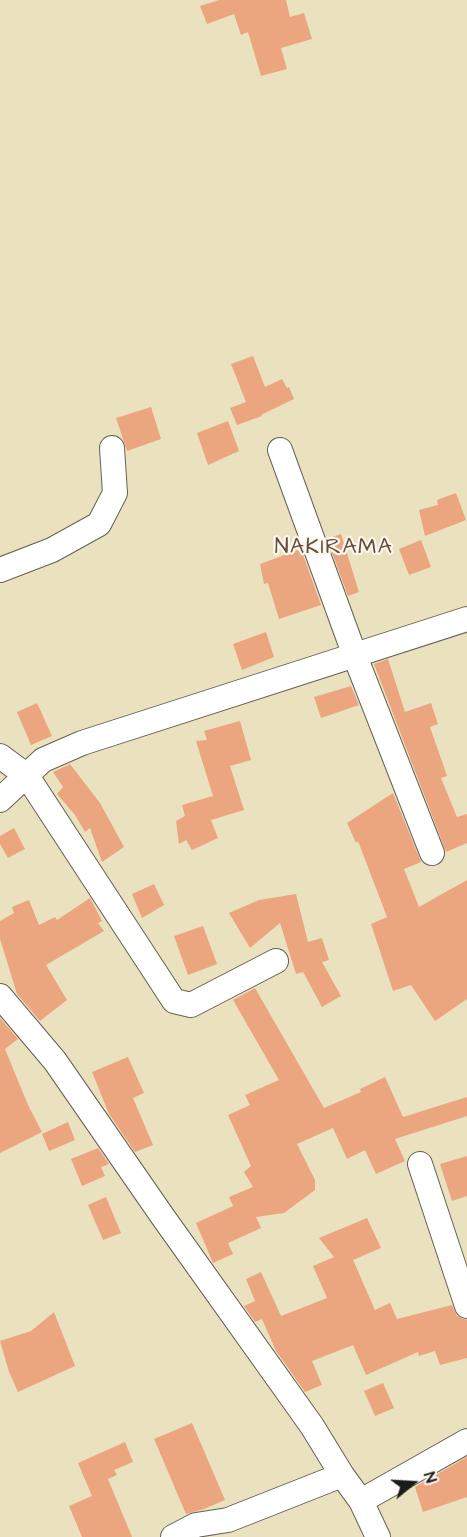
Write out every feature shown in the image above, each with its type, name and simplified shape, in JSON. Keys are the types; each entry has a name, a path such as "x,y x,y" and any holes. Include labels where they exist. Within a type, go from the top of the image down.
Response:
{"street":[{"path":"0,570 52,550 99,524 115,494 112,448"},
{"path":"280,450 355,657 432,853"},
{"path":"0,800 43,760 82,743 355,657 467,619"},
{"path":"0,756 27,776 174,1001 191,1005 276,961"},
{"path":"0,996 55,1061 312,1426 361,1501 378,1537"},
{"path":"420,1164 467,1306"},
{"path":"361,1501 467,1441"},
{"path":"173,1537 196,1525 228,1520 342,1475"}],"building":[{"path":"219,0 286,0 290,17 304,13 312,39 281,48 287,69 261,76 248,32 241,35 234,14 207,24 200,6"},
{"path":"253,356 265,387 282,379 287,388 289,387 294,399 262,416 237,425 230,408 246,402 231,364"},
{"path":"151,407 161,439 127,451 116,418"},
{"path":"228,421 239,451 208,465 197,433"},
{"path":"456,493 466,520 425,536 419,510 438,505 437,500"},
{"path":"341,534 359,592 348,596 327,539"},
{"path":"421,540 431,567 409,575 399,549"},
{"path":"301,549 321,605 279,619 268,583 264,584 260,564"},
{"path":"266,632 274,657 242,670 233,644"},
{"path":"388,659 405,712 431,703 438,724 430,727 447,776 441,778 457,817 467,814 467,843 446,852 374,664"},
{"path":"351,686 359,705 321,718 314,697"},
{"path":"37,703 52,736 31,745 17,712"},
{"path":"240,721 251,760 230,766 244,810 211,820 218,838 192,850 186,840 179,844 176,821 185,816 182,805 213,796 196,741 207,740 204,731"},
{"path":"70,764 100,803 124,847 102,862 90,828 85,832 75,815 57,794 63,787 53,772"},
{"path":"393,793 421,862 404,869 419,907 467,880 467,999 435,1021 411,985 393,991 371,924 387,917 358,841 356,843 347,823"},
{"path":"14,828 25,849 8,858 0,844 0,836"},
{"path":"154,884 164,905 142,918 132,894"},
{"path":"296,894 308,942 322,938 329,960 322,962 341,996 322,1007 303,972 296,974 280,923 250,948 229,913 259,900"},
{"path":"90,898 102,921 98,923 104,931 46,965 67,1000 40,1021 17,994 0,939 0,921 14,913 12,907 29,900 39,925 55,917 57,920"},
{"path":"203,926 217,964 188,975 174,936"},
{"path":"255,988 324,1108 361,1092 360,1089 385,1077 403,1117 467,1097 467,1116 395,1139 405,1161 376,1174 365,1150 347,1159 333,1128 297,1144 315,1180 315,1190 284,1213 256,1217 261,1228 228,1243 233,1254 213,1263 196,1223 233,1206 229,1197 253,1187 244,1172 251,1166 228,1115 250,1105 245,1095 279,1080 233,1000"},
{"path":"0,1018 18,1039 5,1049 42,1132 0,1153"},
{"path":"128,1057 144,1093 133,1098 153,1145 135,1152 109,1114 92,1072"},
{"path":"68,1122 75,1140 49,1151 42,1134"},
{"path":"98,1148 109,1164 101,1167 105,1176 82,1186 71,1159"},
{"path":"467,1156 467,1196 452,1201 440,1164"},
{"path":"106,1197 121,1233 103,1240 88,1205"},
{"path":"367,1218 381,1248 353,1260 375,1310 390,1303 397,1319 452,1305 457,1316 467,1320 467,1358 440,1365 435,1351 419,1356 418,1352 366,1375 353,1345 312,1361 322,1385 305,1392 276,1351 262,1319 255,1322 244,1306 255,1301 246,1279 261,1272 281,1316 327,1298 313,1266 334,1257 319,1238"},
{"path":"54,1312 75,1366 18,1392 9,1372 0,1341 31,1331"},
{"path":"383,1383 394,1408 375,1416 364,1391"},
{"path":"192,1423 225,1500 186,1514 154,1439"},
{"path":"125,1442 133,1462 114,1470 117,1475 108,1479 132,1537 82,1537 69,1506 92,1496 78,1463"},
{"path":"467,1457 467,1497 423,1512 415,1487"}],"district":[{"name":"NAKIRAMA","path":"334,548"}]}
